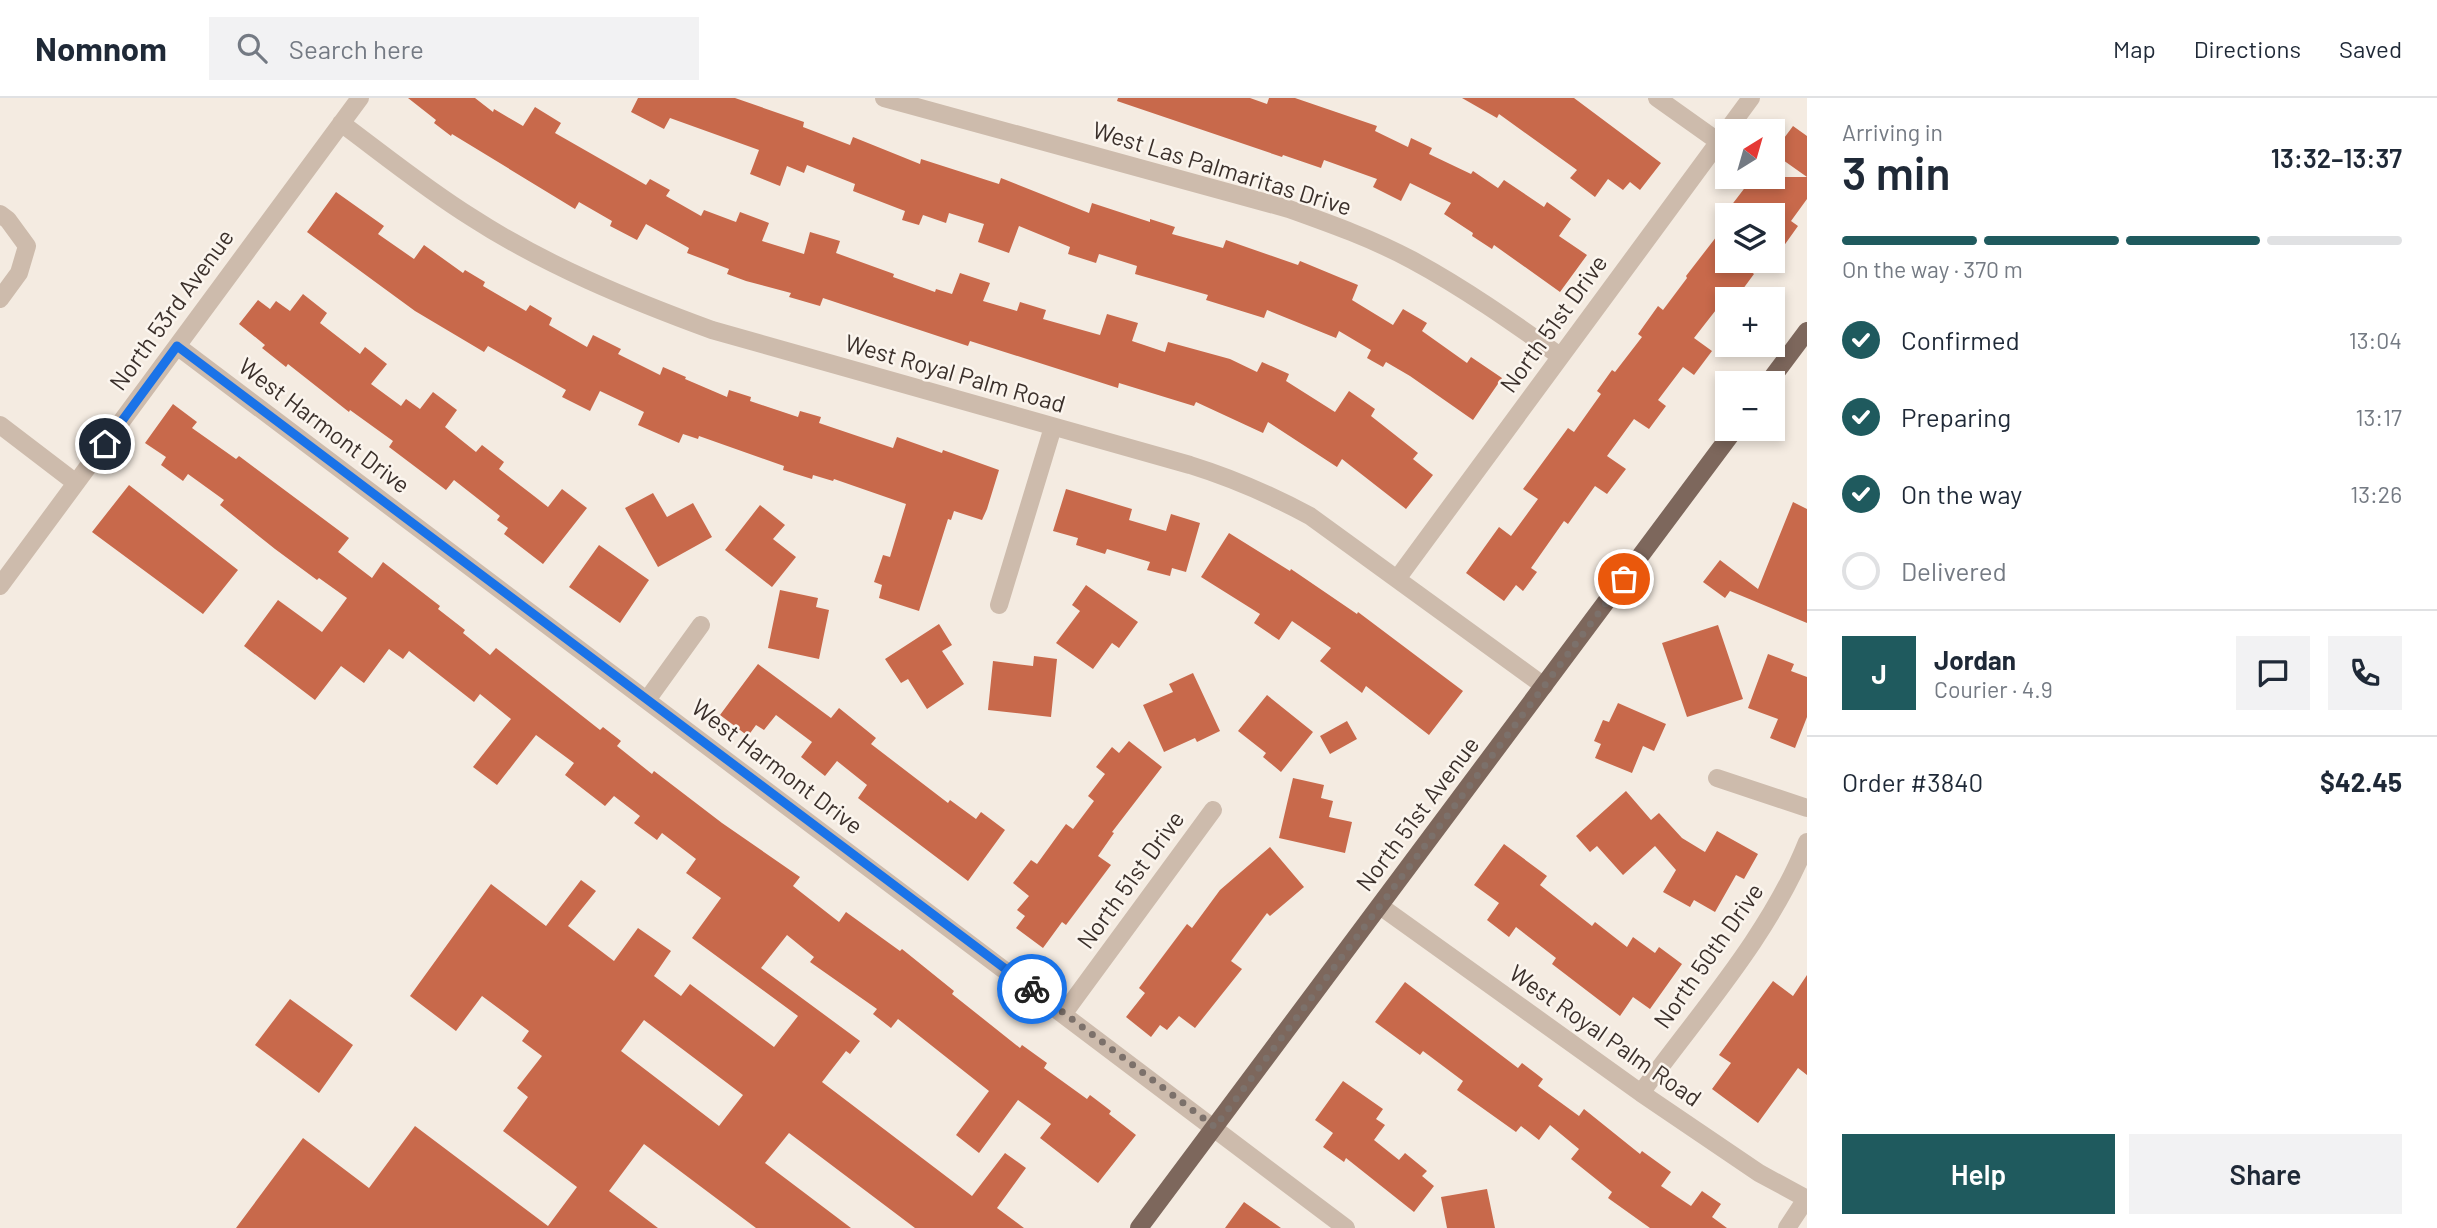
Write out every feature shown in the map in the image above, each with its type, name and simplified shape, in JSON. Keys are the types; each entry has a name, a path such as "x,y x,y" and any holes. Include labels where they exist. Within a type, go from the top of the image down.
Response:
{"main road":[{"path":"1777,371 1807,331"},
{"name":"North 51st Avenue","path":"1139,1228 1726,441"}],"street":[{"name":"North 53rd Avenue","path":"0,586 360,98"},
{"name":"West Las Palmaritas Drive","path":"884,98 1276,206 1330,224 1411,259 1483,301 1560,356"},
{"path":"1657,98 1715,139"},
{"name":"North 51st Drive","path":"1736,119 1751,98"},
{"name":"West Royal Palm Road","path":"341,123 473,219 560,266 657,310 712,330 1214,473 1268,494 1310,516 1544,687"},
{"name":"North 51st Drive","path":"1397,579 1715,147"},
{"path":"0,214 8,220 27,246 19,273 0,299"},
{"name":"West Harmont Drive","path":"177,346 1346,1228"},
{"path":"0,425 76,483"},
{"path":"999,605 1053,427"},
{"path":"647,700 701,625"},
{"path":"1717,778 1807,808"},
{"name":"North 51st Drive","path":"1064,1013 1213,810"},
{"name":"North 50th Drive","path":"1641,1093 1782,897 1807,842"},
{"name":"West Royal Palm Road","path":"1380,906 1641,1093 1759,1173 1806,1199"},
{"path":"1787,1228 1806,1199"}],"building":[{"path":"408,98 475,98 493,112 494,109 523,126 535,107 561,123 555,133 646,185 650,179 670,190 666,196 701,216 704,210 736,222 740,212 769,223 762,241 804,254 810,232 840,241 836,253 935,292 936,289 952,294 960,273 990,283 983,301 1017,311 1020,302 1046,310 1043,319 1100,335 1107,314 1138,323 1132,341 1165,352 1168,342 1230,359 1257,372 1262,362 1289,374 1286,381 1335,412 1349,391 1375,409 1371,416 1418,453 1413,459 1433,475 1406,509 1342,459 1337,467 1268,422 1263,433 1196,402 1194,406 1119,383 1118,388 970,341 968,346 823,298 820,306 789,297 791,293 727,274 729,269 687,253 689,248 646,224 637,240 610,226 612,221 579,202 575,209 452,134 451,136"},
{"path":"638,98 735,98 804,122 803,127 850,145 853,137 920,164 921,159 999,184 1001,178 1089,213 1092,203 1150,222 1150,219 1175,227 1172,234 1223,248 1226,240 1298,265 1300,261 1358,285 1352,300 1393,325 1403,309 1427,323 1422,331 1467,363 1471,357 1502,378 1473,420 1410,376 1386,362 1383,367 1367,358 1371,350 1339,331 1336,338 1267,310 1264,318 1206,300 1208,295 1135,274 1137,266 1099,254 1096,263 1068,254 1070,247 1019,226 1009,253 978,242 984,224 949,213 946,223 923,215 919,225 902,220 905,211 853,191 855,184 807,165 804,173 787,166 780,186 750,174 759,150 670,118 664,129 631,112"},
{"path":"1118,98 1250,98 1267,104 1269,98 1295,98 1377,126 1375,131 1408,147 1411,138 1432,148 1429,154 1471,174 1473,171 1498,188 1504,180 1544,207 1547,202 1571,219 1559,236 1587,255 1560,292 1494,245 1492,249 1472,236 1473,233 1444,214 1451,203 1410,183 1401,201 1373,187 1377,179 1324,160 1321,168 1283,155 1282,157 1117,101"},
{"path":"1462,98 1574,98 1661,163 1640,190 1630,182 1623,190 1608,179 1595,197 1570,178 1577,170 1499,114 1497,118"},
{"path":"1793,126 1807,136 1807,177 1785,161 1785,137"},
{"path":"1785,177 1807,177 1807,199 1791,221 1798,226 1785,244 1785,203 1733,203 1744,189 1785,189"},
{"path":"336,192 384,226 378,234 414,259 424,245 463,273 465,270 485,282 483,286 526,311 530,305 552,318 549,325 587,347 593,335 621,349 618,354 660,375 663,367 727,397 729,390 751,397 750,401 798,417 800,411 821,417 819,423 893,448 897,437 999,470 982,520 954,511 951,520 948,519 919,611 879,598 882,585 874,582 883,555 890,557 906,504 834,479 833,481 813,475 812,479 783,470 784,466 699,436 698,439 683,434 679,443 638,425 644,412 600,391 590,411 562,397 566,390 488,346 484,352 415,311 307,232"},
{"path":"1715,239 1715,273 1754,274 1744,287 1715,287 1715,311 1694,338 1712,351 1694,375 1683,367 1658,400 1666,406 1649,429 1634,419 1607,456 1626,469 1607,494 1595,486 1568,524 1564,521 1531,568 1537,572 1523,591 1516,585 1504,601 1466,573 1499,527 1511,536 1538,499 1523,489 1568,428 1574,432 1601,394 1597,391 1612,370 1615,372 1642,337 1638,334 1658,306 1663,310"},
{"path":"303,294 327,313 320,323 360,354 365,347 387,364 371,384 401,406 406,399 420,409 433,392 457,410 445,427 476,452 482,445 504,462 499,469 548,507 562,489 587,508 543,564 504,534 508,528 497,520 500,516 454,480 446,490 389,447 393,441 350,410 349,412 288,364 286,367 262,348 265,345 239,324 258,300 270,309 276,301 290,311"},
{"path":"173,404 197,422 192,428 236,459 239,456 349,538 338,552 372,578 383,562 440,606 438,609 465,630 463,633 490,655 496,648 600,730 603,727 621,741 617,746 652,774 654,771 722,823 800,877 793,886 839,922 846,912 900,951 902,949 954,991 952,994 1020,1048 1022,1045 1047,1063 1044,1068 1087,1099 1090,1095 1136,1135 1098,1183 1040,1138 1051,1124 1018,1100 979,1153 956,1135 989,1091 898,1019 891,1028 873,1014 877,1009 810,962 814,957 787,935 761,968 860,1041 850,1054 846,1051 822,1082 972,1196 1005,1153 1026,1168 997,1208 1024,1228 915,1228 789,1133 765,1163 851,1228 756,1228 644,1144 609,1191 658,1228 236,1228 303,1138 369,1188 415,1126 548,1226 577,1187 503,1131 528,1097 517,1088 542,1056 522,1041 529,1031 482,996 456,1031 410,996 491,884 546,926 581,880 596,891 568,926 614,961 638,928 671,951 654,976 681,996 690,984 774,1047 798,1016 692,938 721,898 686,873 696,859 662,833 657,840 634,823 640,816 614,796 605,806 565,775 574,763 536,735 497,785 473,767 511,719 480,694 474,702 409,651 403,659 389,649 364,683 341,666 315,700 244,646 278,600 322,632 347,598 275,549 220,505 224,500 188,474 183,481 161,465 166,457 145,443","holes":["644,1020 743,1095 719,1126 621,1051"]},
{"path":"129,485 238,570 203,614 92,532"},
{"path":"1066,489 1132,509 1129,520 1166,531 1171,514 1200,523 1186,572 1172,568 1170,576 1147,570 1150,562 1107,549 1105,554 1076,545 1078,538 1053,531"},
{"path":"653,493 667,517 693,503 712,537 658,567 625,508"},
{"path":"1793,502 1807,509 1807,623 1730,591 1725,598 1703,582 1720,560 1758,589"},
{"path":"760,505 785,525 773,539 796,557 772,587 725,550"},
{"path":"1229,533 1290,571 1291,569 1357,614 1358,612 1463,691 1429,735 1366,686 1362,693 1320,661 1331,648 1292,621 1279,640 1254,623 1260,614 1201,577"},
{"path":"599,545 649,580 620,623 569,587"},
{"path":"1086,585 1138,622 1119,648 1112,643 1093,669 1056,643 1080,611 1072,605"},
{"path":"780,590 818,598 816,607 829,610 819,659 768,648"},
{"path":"939,624 952,645 942,651 964,684 927,709 908,679 901,683 885,659"},
{"path":"1718,625 1743,699 1687,717 1662,643"},
{"path":"1768,654 1794,664 1791,671 1807,677 1807,717 1795,748 1770,738 1778,719 1748,708"},
{"path":"1034,656 1057,659 1051,717 988,710 993,661 1033,666"},
{"path":"758,664 831,718 839,708 876,738 871,744 948,803 950,800 976,819 981,812 1005,830 968,881 858,798 867,785 837,761 825,776 801,757 812,742 776,715 764,730 756,725 748,736 720,715"},
{"path":"1193,673 1220,731 1197,742 1195,738 1164,752 1143,705 1173,692 1169,684"},
{"path":"1267,695 1313,732 1281,772 1263,757 1266,753 1238,731"},
{"path":"1618,703 1666,724 1654,751 1643,746 1632,773 1595,758 1601,744 1594,741 1603,720 1609,722"},
{"path":"1347,721 1357,739 1330,754 1320,736"},
{"path":"1129,741 1162,767 1112,832 1114,833 1098,856 1111,865 1066,925 1062,922 1043,948 1016,928 1025,916 1017,910 1029,896 1013,883 1031,860 1037,864 1066,824 1073,829 1094,801 1088,796 1105,774 1096,767 1112,747 1119,753"},
{"path":"1293,778 1324,785 1321,798 1333,801 1329,817 1352,822 1345,853 1279,838"},
{"path":"1626,791 1651,820 1659,813 1682,838 1705,852 1717,831 1758,854 1744,879 1736,875 1715,912 1694,900 1690,907 1663,892 1676,870 1655,846 1623,875 1597,846 1590,852 1576,836"},
{"path":"1504,844 1547,876 1540,885 1592,926 1595,922 1627,947 1633,937 1655,953 1659,947 1682,964 1650,1009 1633,997 1620,1016 1552,964 1556,958 1516,927 1509,937 1487,920 1499,903 1474,885"},
{"path":"1270,847 1304,887 1270,916 1267,913 1231,961 1242,969 1195,1028 1179,1016 1167,1030 1160,1025 1151,1037 1126,1017 1145,993 1139,988 1187,924 1192,928 1220,890"},
{"path":"1807,975 1807,1075 1798,1068 1758,1123 1712,1089 1731,1063 1719,1055 1773,981 1793,996"},
{"path":"1405,982 1518,1068 1522,1063 1543,1079 1538,1086 1579,1116 1584,1109 1640,1154 1642,1151 1671,1172 1661,1186 1691,1206 1702,1191 1721,1204 1712,1217 1727,1228 1650,1228 1608,1198 1612,1192 1571,1159 1579,1149 1550,1125 1539,1140 1521,1126 1516,1132 1457,1090 1463,1081 1423,1051 1420,1055 1375,1022"},
{"path":"290,999 353,1045 319,1093 255,1045"},
{"path":"1343,1081 1383,1109 1376,1119 1385,1125 1374,1140 1399,1160 1405,1153 1427,1171 1422,1176 1434,1186 1414,1212 1346,1158 1344,1162 1323,1147 1333,1133 1315,1120"},
{"path":"1487,1189 1495,1228 1447,1228 1441,1197"},
{"path":"1244,1202 1281,1228 1225,1228"}],"way so far":[{"path":"1032,989 1215,1127 1624,579"}],"route":[{"path":"105,444 177,346 1032,989"}]}
